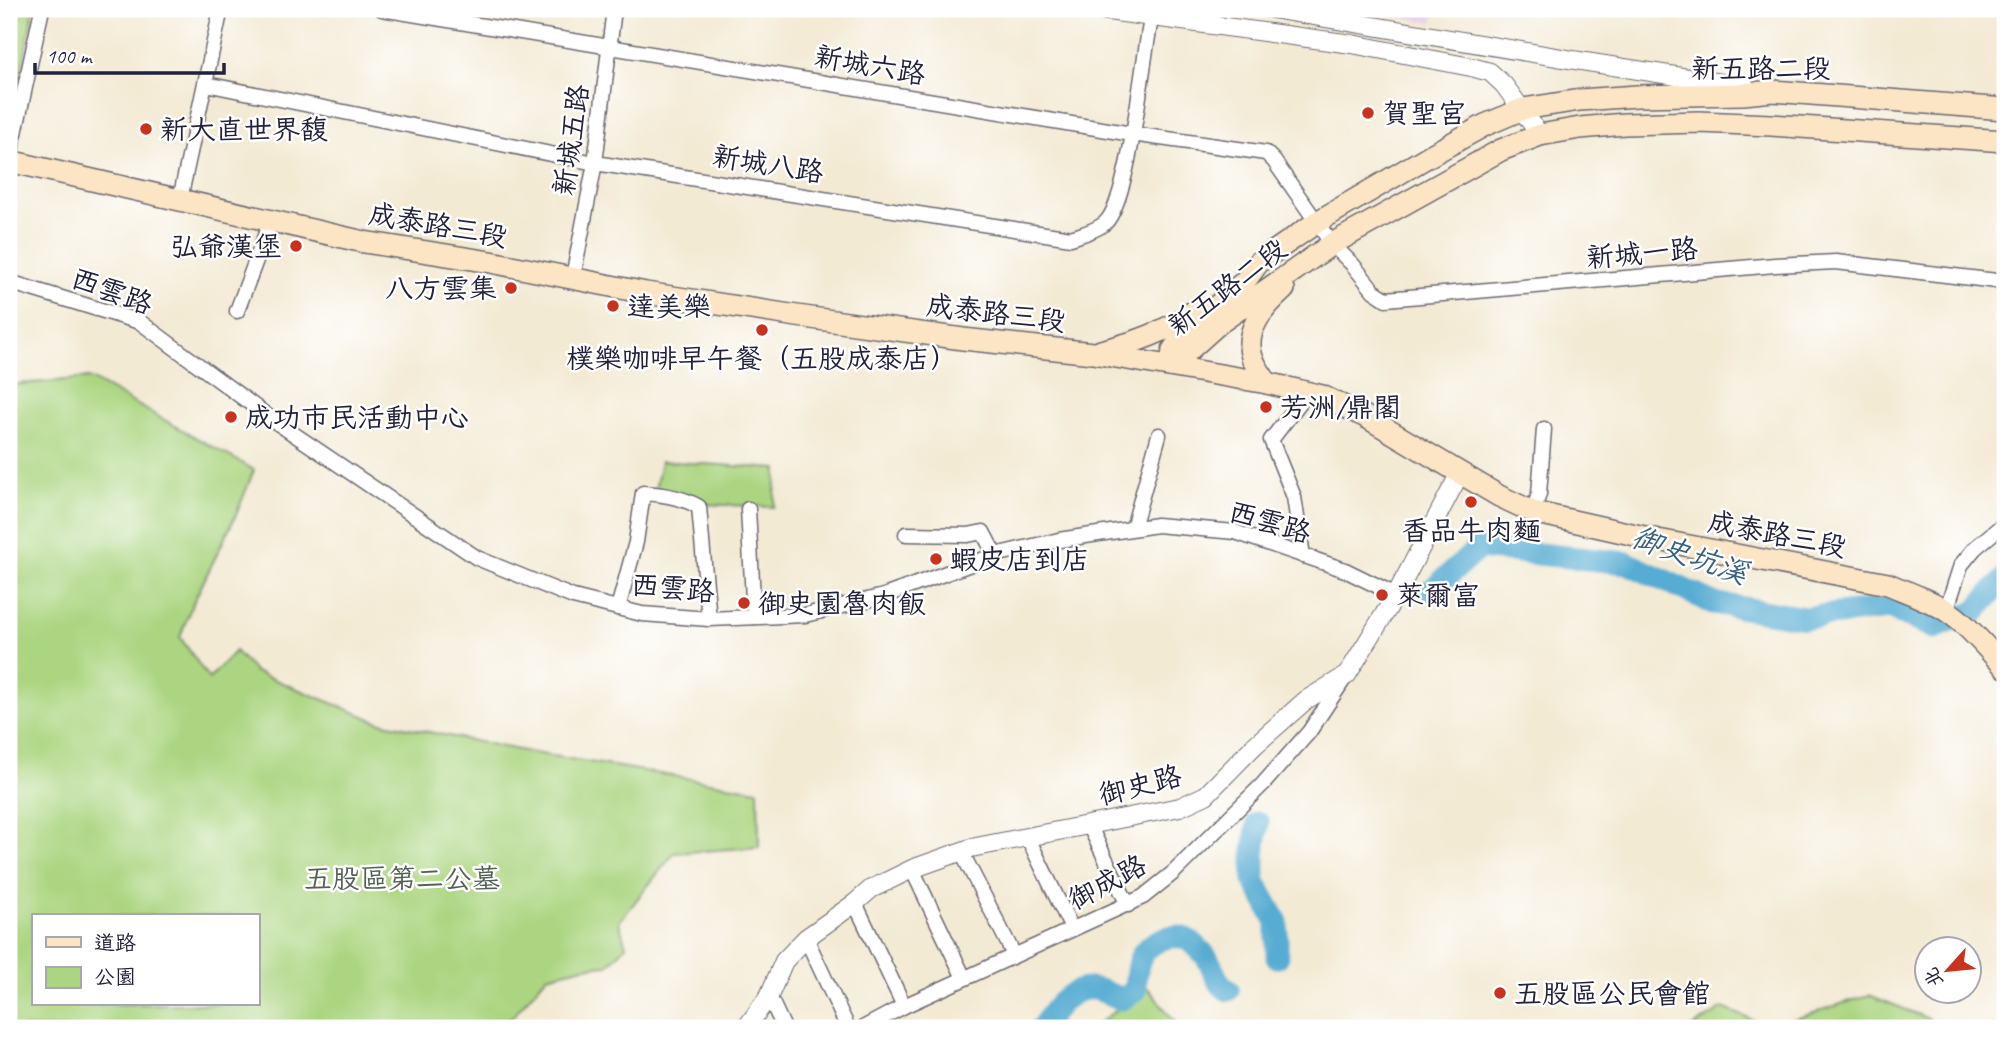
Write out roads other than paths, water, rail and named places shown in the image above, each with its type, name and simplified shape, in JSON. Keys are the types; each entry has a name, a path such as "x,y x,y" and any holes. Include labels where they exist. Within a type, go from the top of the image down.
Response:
{"main road":[{"name":"新五路二段","path":"1171,366 1173,349 1181,338 1245,281 1259,262 1317,222 1429,156 1485,125 1523,109 1580,100 1773,92 2005,109"},
{"name":"新五路二段","path":"1171,366 1218,324 1332,244 1501,150 1540,135 1614,125 1699,122 2005,141"},
{"name":"成泰路三段","path":"9,161 364,242 573,277 646,293 963,339 1093,353 1266,383 1307,393 1366,417 1499,496 1533,512 1658,540 1888,584 1921,597 1946,611 1974,633 2005,667"},
{"path":"1266,383 1253,359 1249,344 1252,328 1276,296 1332,244"},
{"path":"1093,353 1139,341 1167,328 1185,318 1259,262"}],"street":[{"path":"9,161 41,9"},
{"path":"180,199 221,9"},
{"name":"新城六路","path":"382,9 1132,134 1266,153 1275,161 1317,222"},
{"name":"新城五路","path":"573,277 595,163 614,9"},
{"path":"1093,9 1152,13 1352,44 1490,72 1504,85 1540,135"},
{"path":"1272,9 1773,92"},
{"name":"新城八路","path":"206,84 595,163 1071,238 1088,233 1106,222 1118,199 1152,13"},
{"path":"237,311 271,220"},
{"name":"新城一路","path":"1317,222 1332,244 1374,291 1386,299 1836,262 2005,282"},
{"name":"西雲路","path":"9,282 140,322 273,420 477,558 573,597 642,614 709,618 805,615 884,596 995,555 1059,540 1157,525 1235,532 1345,570 1396,596"},
{"path":"1303,556 1294,497 1271,440 1307,393"},
{"path":"1533,512 1539,494 1544,429"},
{"path":"1133,528 1159,435"},
{"name":"御史路","path":"747,1028 769,996 784,961 806,937 871,889 912,869 961,852 1027,836 1180,807 1206,795 1254,746 1306,700 1347,675 1396,596 1460,473"},
{"path":"618,608 636,542 643,493 659,494 692,502 699,507 709,618"},
{"path":"748,509 754,617"},
{"path":"1946,611 1961,565 1975,548 2005,523"},
{"path":"906,534 968,535 983,532 995,555"},
{"name":"御成路","path":"863,1028 904,1006 1143,897 1173,873 1263,784 1309,732 1347,675"},
{"path":"1089,825 1128,905"},
{"path":"1027,836 1072,929"},
{"path":"961,852 1014,955"},
{"path":"912,869 964,978"},
{"path":"855,903 904,1006"},
{"path":"806,937 848,1028"},
{"path":"769,996 784,1028"}],"waterway":[{"name":"御史坑溪","path":"1431,591 1479,548 1627,563 1713,603 1805,618 1889,608 1934,628 1975,612 2005,578"},
{"name":"御史坑溪","path":"1258,823 1254,880 1277,922 1277,957"},
{"name":"御史坑溪","path":"1041,1028 1063,1001 1077,991 1094,989 1122,999 1135,991 1137,967 1142,955 1152,944 1168,937 1181,937 1197,947 1207,958 1220,983 1228,990"}],"place":[{"name":"賀聖宮","path":"1368,113"},
{"name":"新大直世界馥","path":"146,129"},
{"name":"弘爺漢堡","path":"296,246"},
{"name":"八方雲集","path":"511,288"},
{"name":"達美樂","path":"613,306"},
{"name":"樸樂咖啡早午餐（五股成泰店）","path":"762,330"},
{"name":"芳洲/鼎閣","path":"1266,407"},
{"name":"成功市民活動中心","path":"231,417"},
{"name":"香品牛肉麵","path":"1471,502"},
{"name":"蝦皮店到店","path":"936,559"},
{"name":"萊爾富","path":"1382,595"},
{"name":"御史園魯肉飯","path":"744,603"},
{"name":"五股區公民會館","path":"1500,993"}],"park label":[{"name":"五股區第二公墓","path":"402,878"}]}
